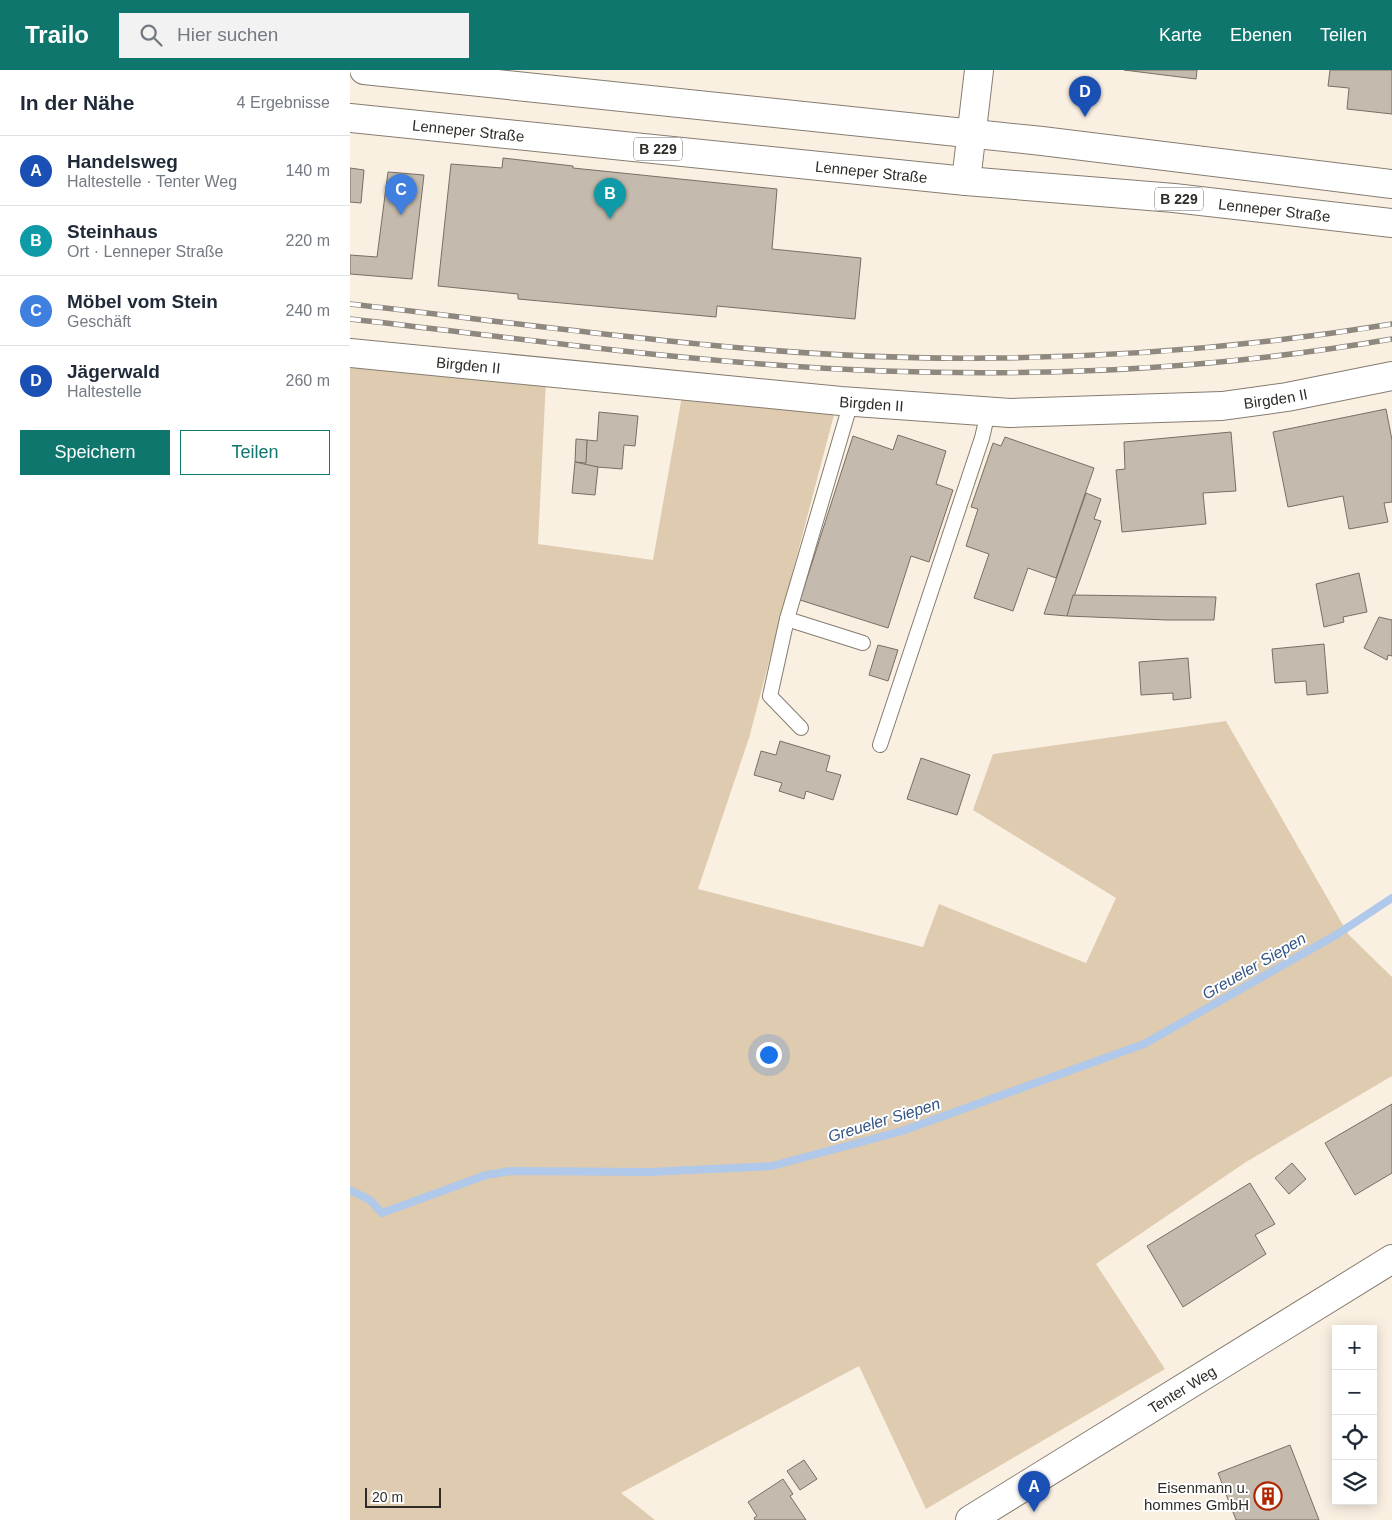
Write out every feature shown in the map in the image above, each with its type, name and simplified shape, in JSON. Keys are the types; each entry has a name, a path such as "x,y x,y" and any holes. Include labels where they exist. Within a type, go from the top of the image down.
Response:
{"main road":[{"path":"364,70 1193,157 1392,184"},
{"path":"966,181 980,70"},
{"name":"Lenneper Straße","path":"350,118 966,181 1174,198 1392,223"},
{"name":"Birgden II","path":"350,353 850,402 1010,413 1222,406 1287,397 1392,376"},
{"name":"Tenter Weg","path":"970,1520 1392,1259"}],"lane":[{"path":"801,728 770,696 788,619 850,402"},
{"path":"880,745 982,438 988,412"},
{"path":"788,619 863,643"}],"shaded area":[{"path":"350,359 546,380 538,544 653,560 682,396 835,411 749,738 698,889 923,947 939,904 1086,963 1116,898 973,810 993,754 1226,721 1348,934 1392,977 1392,1076 1246,1162 1096,1264 1165,1369 926,1509 859,1366 621,1493 655,1520 350,1520"}],"building":[{"path":"1124,70 1197,70 1196,79"},
{"path":"1330,70 1392,70 1392,114 1347,109 1349,88 1328,86"},
{"path":"503,158 573,166 573,168 777,189 772,249 861,258 855,319 717,306 716,317 518,299 518,294 438,286 451,164 502,168"},
{"path":"350,168 364,170 361,203 350,202"},
{"path":"388,172 424,175 412,279 350,274 350,255 377,257"},
{"path":"1386,409 1392,440 1392,502 1384,503 1388,522 1349,529 1343,496 1288,507 1273,432"},
{"path":"599,412 638,416 635,446 624,445 622,469 585,466 587,440 597,441"},
{"path":"1231,432 1236,491 1203,493 1206,524 1122,532 1116,470 1125,469 1124,442"},
{"path":"898,435 946,451 936,484 953,490 929,562 911,556 888,628 800,600 853,436 893,450"},
{"path":"1005,437 1094,468 1056,578 1028,568 1013,611 974,598 989,554 966,546 978,509 971,507 993,443 1001,446"},
{"path":"576,439 587,440 586,463 575,462"},
{"path":"575,462 598,467 595,495 572,493"},
{"path":"1086,493 1101,499 1094,519 1101,521 1067,616 1044,614"},
{"path":"1359,573 1367,612 1343,617 1344,622 1324,627 1316,584"},
{"path":"1073,595 1216,597 1214,620 1067,616"},
{"path":"1379,617 1392,620 1392,656 1388,655 1387,660 1364,648"},
{"path":"1324,644 1328,693 1307,695 1306,681 1275,683 1272,649"},
{"path":"878,645 898,650 888,681 869,675"},
{"path":"1188,658 1191,698 1173,700 1173,693 1141,695 1139,662"},
{"path":"780,741 830,756 826,771 841,775 833,800 806,791 804,799 779,791 782,783 754,775 761,751 776,755"},
{"path":"921,758 970,775 957,815 907,799"},
{"path":"1392,1104 1392,1173 1355,1195 1325,1143"},
{"path":"1292,1163 1306,1179 1289,1194 1275,1178"},
{"path":"1250,1183 1275,1224 1255,1235 1266,1254 1183,1307 1147,1246"},
{"name":"Eisenmann u. hommes GmbH","path":"1290,1445 1319,1520 1236,1520 1218,1473"},
{"path":"804,1460 817,1479 800,1490 787,1471"},
{"path":"783,1479 793,1494 790,1496 806,1520 755,1520 754,1518 757,1516 748,1502"}],"waterway":[{"name":"Greueler Siepen","path":"350,1190 370,1200 382,1213 486,1175 511,1171 649,1172 772,1166 902,1131 1144,1044 1336,935 1392,898"}],"railway":[{"path":"350,304 749,349 909,358 1040,357 1141,353 1242,344 1392,324"},
{"path":"350,319 683,357 817,368 948,373 1011,373 1139,368 1266,357 1392,339"}],"place":[{"name":"Jägerwald","path":"1085,117"},
{"name":"Möbel vom Stein","path":"401,215"},
{"name":"Steinhaus","path":"610,219"},
{"name":"Eisenmann u. hommes GmbH","path":"1268,1496"},
{"name":"Handelsweg","path":"1034,1512"}]}
